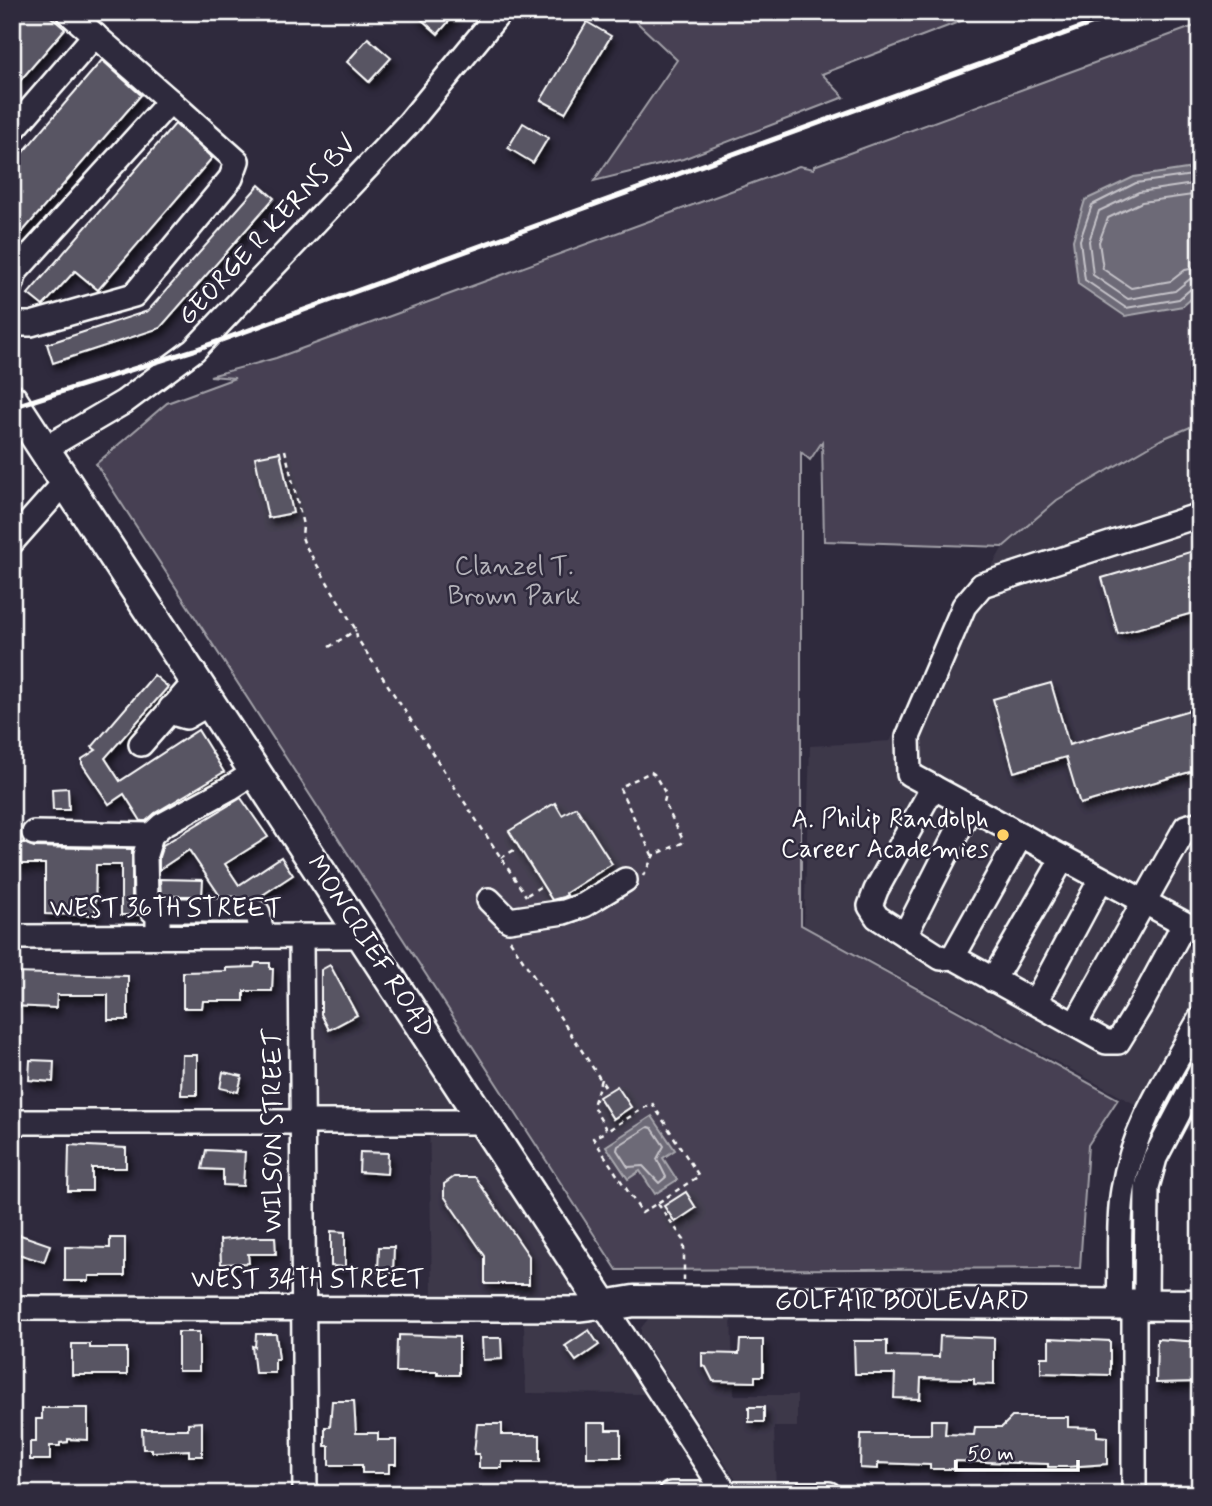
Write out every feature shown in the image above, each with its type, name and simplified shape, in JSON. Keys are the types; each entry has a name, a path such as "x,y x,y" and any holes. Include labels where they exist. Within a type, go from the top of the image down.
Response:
{"main road":[{"name":"MONCRIEF ROAD","path":"12,400 604,1306"},
{"name":"GOLFAIR BOULEVARD","path":"604,1306 634,1301 1200,1305"}],"street":[{"path":"13,319 31,324 134,295 231,178 237,161 68,12"},
{"name":"GEORGE R KERNS BV","path":"44,449 124,402 194,351 409,123 500,12"},
{"path":"12,131 94,35"},
{"path":"12,283 15,272 170,101"},
{"path":"12,542 66,481"},
{"path":"933,787 876,890 870,906 877,917 942,958 953,957 1106,1042 1118,1042 1192,928 1145,903 970,807 909,774 908,737 964,606 982,585 1200,515"},
{"path":"141,744 171,708 186,717 202,692"},
{"path":"158,936 158,917 146,899 145,855 151,835 162,825 255,772"},
{"path":"905,936 970,807"},
{"path":"1076,1023 1186,827 1200,823"},
{"path":"34,833 151,835"},
{"path":"953,957 1021,835"},
{"path":"993,980 1063,858"},
{"path":"1035,1002 1101,879"},
{"path":"489,900 509,920 564,912 584,905 623,881"},
{"path":"152,910 250,910 258,913 262,936"},
{"name":"WEST 36TH STREET","path":"12,937 362,936"},
{"name":"WILSON STREET","path":"301,937 304,1494"},
{"path":"1134,1494 1133,1303 1122,1193 1131,1154 1144,1119 1200,1019"},
{"path":"1133,1303 1147,1187 1155,1158 1200,1072"},
{"path":"12,1122 484,1122"},
{"name":"WEST 34TH STREET","path":"12,1308 579,1309 604,1306"},
{"name":"MONCRIEF ROAD","path":"604,1306 726,1494"},
{"path":"671,1494 829,1494"}],"path":[{"path":"285,450 303,525 302,537 356,630 357,638 526,896"},
{"path":"329,647 356,630"},
{"path":"623,881 630,884 638,881 653,857 682,843 683,840 664,802 666,794 651,772 620,789 653,857"},
{"path":"502,858 519,847"},
{"path":"509,920 508,937 608,1091"},
{"path":"600,1079 593,1106 607,1130"},
{"path":"652,1103 699,1176 642,1213 593,1138 607,1130 652,1103"},
{"path":"657,1203 684,1240 684,1280"}],"shaded area":[{"name":"A. Philip Randolph Career Academies","path":"1200,423 1200,1137 804,925 810,746 890,741 1003,547 1057,500 1162,439"},
{"path":"338,926 644,1394 526,1393 523,1297 432,1297 429,1113 310,1112 307,927"},
{"path":"656,1316 731,1316 734,1395 797,1395 797,1427 774,1427 776,1494 745,1494 641,1336 641,1328 648,1319"}],"green space":[{"path":"626,12 985,12 822,74 844,97 683,159 594,181 677,60"},
{"name":"Clanzel T. Brown Park","path":"1200,24 1200,423 1162,439 1057,500 1003,547 824,541 822,442 810,460 801,452 801,925 1118,1099 1088,1145 1080,1268 617,1270 96,464 167,403 235,378 210,376 276,358 799,166 814,169 814,166"}],"water":[{"path":"1200,167 1200,291 1183,306 1125,316 1078,284 1073,240 1085,200 1134,177"},
{"path":"652,1116 675,1150 663,1158 677,1180 655,1194 640,1171 628,1179 606,1146"}],"building":[{"path":"12,12 45,12 65,29 12,90"},
{"path":"413,12 457,12 438,34"},
{"path":"587,22 611,36 565,113 541,100"},
{"path":"368,38 391,58 369,82 347,62"},
{"path":"102,60 141,95 12,244 12,165"},
{"path":"523,123 548,138 533,163 508,148"},
{"path":"175,124 212,158 98,290 75,271 43,306 28,294"},
{"path":"259,185 274,198 160,328 53,363 47,344 148,311"},
{"path":"280,452 293,513 268,518 255,457"},
{"path":"1200,549 1200,611 1118,634 1102,578"},
{"path":"154,675 168,687 105,758 120,781 198,730 224,772 146,821 141,821 124,794 109,804 82,764 82,759 96,750 92,747"},
{"path":"1051,683 1069,745 1200,707 1200,769 1080,804 1066,757 1014,772 993,699"},
{"path":"68,788 69,810 53,810 52,789"},
{"path":"241,798 268,837 225,864 239,885 281,857 293,875 258,898 220,896 189,850 159,870 163,845"},
{"path":"555,803 562,815 576,807 612,864 566,893 567,895 552,900 509,831"},
{"path":"12,843 24,843 34,847 132,849 132,899 139,915 121,915 121,865 96,865 95,915 45,914 45,864 12,864"},
{"path":"160,879 203,880 202,896 161,896"},
{"path":"255,963 270,963 270,969 273,969 272,991 244,991 244,1001 203,1001 202,1008 183,1008 183,972 226,971 226,968 254,967"},
{"path":"330,965 357,1015 329,1030 321,1014 321,970"},
{"path":"12,973 128,976 128,1020 108,1020 108,995 57,995 56,1008 12,1006"},
{"path":"182,1055 197,1055 197,1095 181,1095"},
{"path":"30,1060 54,1061 53,1082 29,1080"},
{"path":"223,1072 242,1076 238,1092 220,1088"},
{"path":"617,1086 631,1107 613,1119 599,1097"},
{"path":"69,1145 126,1148 126,1168 92,1168 92,1191 68,1191"},
{"path":"206,1150 245,1152 243,1186 223,1185 223,1170 202,1169"},
{"path":"360,1152 388,1153 387,1174 359,1172"},
{"path":"454,1177 475,1177 529,1256 529,1284 485,1284 485,1256 444,1196 444,1184"},
{"path":"686,1192 696,1208 675,1222 664,1206"},
{"path":"331,1231 345,1232 345,1267 331,1266"},
{"path":"12,1232 50,1245 44,1262 12,1252"},
{"path":"275,1237 276,1254 248,1254 249,1263 221,1264 220,1240"},
{"path":"110,1238 125,1238 125,1276 89,1276 89,1281 65,1281 65,1247 110,1248"},
{"path":"379,1247 394,1247 393,1273 378,1272"},
{"path":"589,1330 599,1345 576,1361 565,1346"},
{"path":"178,1332 199,1332 199,1371 178,1371"},
{"path":"256,1334 276,1334 279,1359 275,1359 275,1373 255,1373 252,1346 255,1347"},
{"path":"399,1335 459,1337 459,1375 396,1372"},
{"path":"940,1336 994,1338 994,1385 974,1384 974,1379 921,1378 920,1399 894,1398 895,1374 855,1374 854,1341 887,1341 887,1356 939,1357"},
{"path":"482,1338 501,1338 502,1359 483,1360"},
{"path":"1049,1338 1110,1341 1110,1375 1041,1373 1041,1357 1049,1357"},
{"path":"1157,1339 1200,1342 1200,1382 1156,1383"},
{"path":"740,1340 763,1340 763,1376 755,1376 755,1382 713,1381 706,1367 702,1366 702,1353 739,1354"},
{"path":"72,1344 90,1344 90,1348 127,1348 127,1375 72,1375"},
{"path":"332,1401 354,1401 356,1433 378,1433 378,1440 396,1440 396,1464 389,1464 389,1473 362,1473 362,1465 329,1465 325,1427 330,1427"},
{"path":"749,1407 764,1407 764,1422 749,1422"},
{"path":"42,1408 88,1408 88,1440 68,1439 68,1442 60,1443 60,1446 50,1446 50,1460 30,1460 30,1442 36,1442 36,1419 42,1419"},
{"path":"1012,1417 1068,1417 1068,1427 1097,1428 1097,1436 1107,1437 1107,1464 1048,1467 1048,1464 954,1461 954,1469 878,1463 878,1469 860,1468 861,1434 931,1434 931,1420 946,1420 945,1434 974,1435 975,1427 1002,1427"},
{"path":"202,1422 202,1456 189,1456 189,1450 152,1452 152,1449 143,1449 142,1429 188,1429 188,1423"},
{"path":"587,1423 606,1423 606,1430 621,1430 621,1457 587,1457"},
{"path":"477,1424 502,1424 502,1435 540,1435 540,1462 502,1462 502,1468 479,1468 479,1454 474,1454"}],"railway":[{"path":"12,407 194,350 1124,12"}],"place":[{"name":"A. Philip Randolph Career Academies","path":"1003,835"}]}
